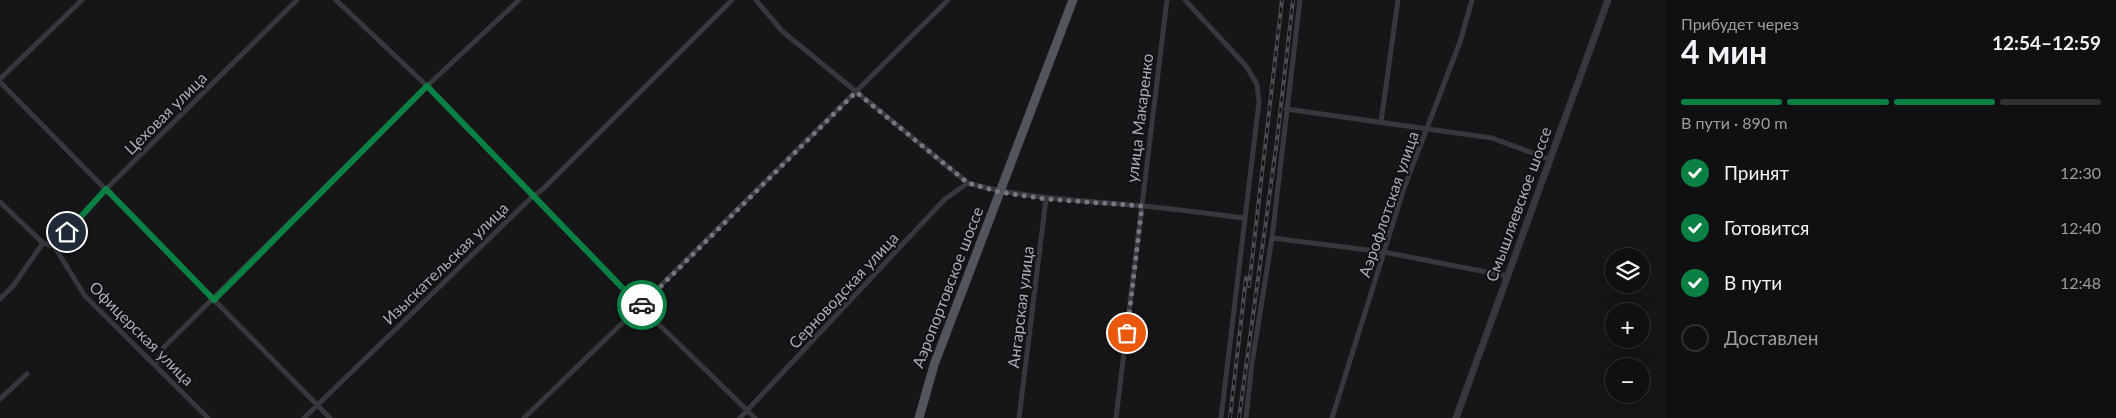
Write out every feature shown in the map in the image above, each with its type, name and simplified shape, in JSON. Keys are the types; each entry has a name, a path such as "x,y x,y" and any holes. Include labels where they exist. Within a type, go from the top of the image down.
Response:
{"main road":[{"name":"Аэропортовское шоссе","path":"919,418 934,365 1073,0"}],"street":[{"path":"82,0 0,81 330,418"},
{"name":"Цеховая улица","path":"54,246 106,189 297,0"},
{"path":"336,0 427,86 640,306 755,418"},
{"path":"156,364 164,347 214,300 427,86 519,0"},
{"name":"Изыскательская улица","path":"304,418 533,196 542,190 732,0"},
{"path":"756,0 782,31 968,183 999,192 1046,199 1142,206 1245,218"},
{"path":"524,418 640,306 948,0"},
{"name":"улица Макаренко","path":"1116,418 1167,0"},
{"path":"1184,0 1246,66 1257,84 1260,102 1221,418"},
{"path":"1246,418 1252,363 1272,238 1300,0"},
{"path":"1381,122 1398,0"},
{"name":"Аэрофлотская улица","path":"1332,418 1404,188 1460,42 1472,0"},
{"name":"Смышляевское шоссе","path":"1456,418 1608,0"},
{"path":"1286,109 1427,127 1492,138 1549,159"},
{"name":"Серноводская улица","path":"740,418 945,199 968,183"},
{"name":"Ангарская улица","path":"1019,418 1046,199"},
{"path":"0,202 44,243 54,246"},
{"path":"1272,238 1384,252 1507,276"},
{"path":"0,299 13,286 44,243"},
{"name":"Офицерская улица","path":"54,246 85,296 156,364 208,418"},
{"path":"0,399 27,374"}],"railway":[{"path":"1249,286 1282,0"},
{"path":"1239,418 1277,140 1293,0"},
{"path":"1230,418 1246,278"}],"way so far":[{"path":"642,305 856,92 968,183 999,192 1046,199 1142,206 1127,333"}],"route":[{"path":"67,232 106,189 214,300 427,86 640,306 642,305"}]}
